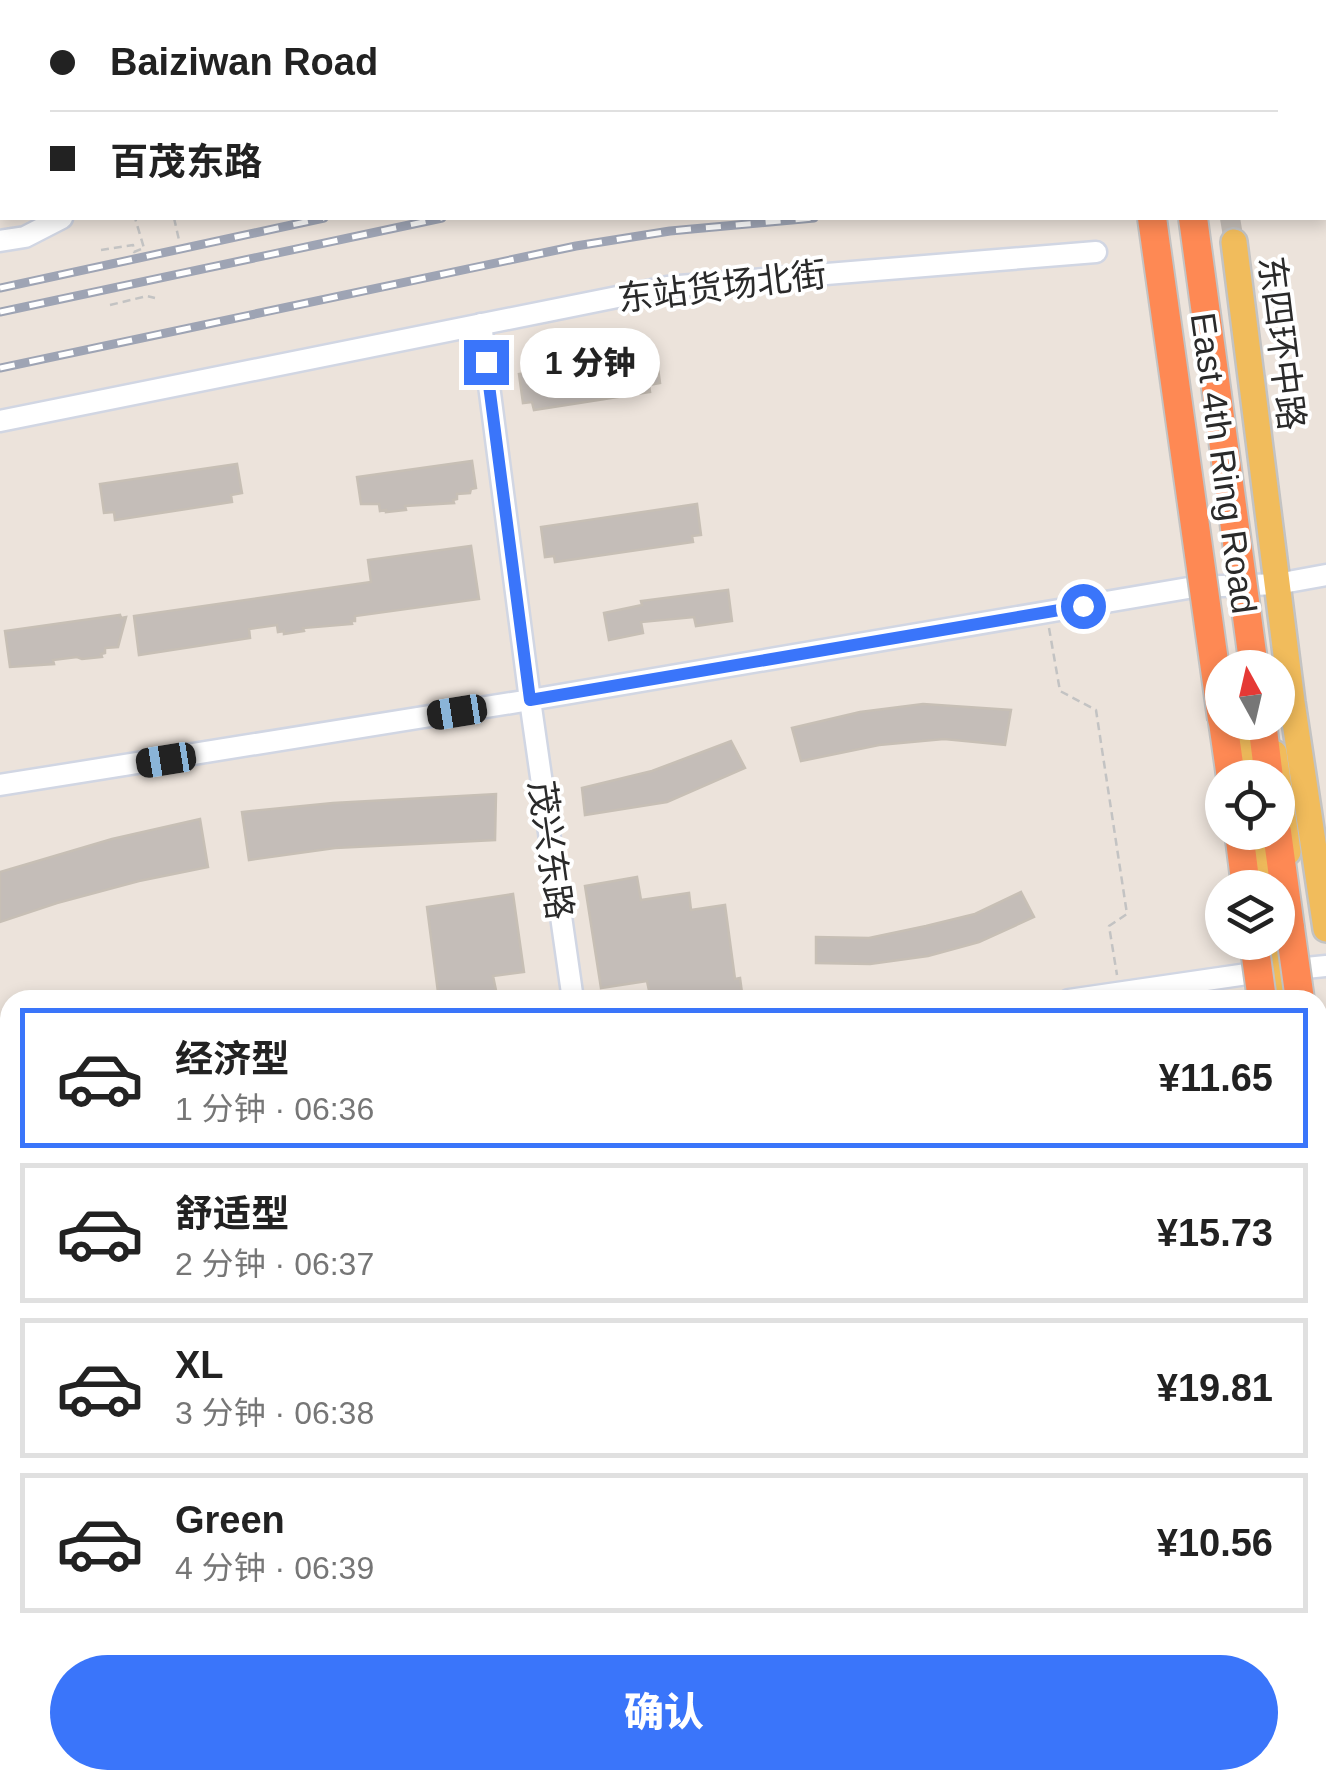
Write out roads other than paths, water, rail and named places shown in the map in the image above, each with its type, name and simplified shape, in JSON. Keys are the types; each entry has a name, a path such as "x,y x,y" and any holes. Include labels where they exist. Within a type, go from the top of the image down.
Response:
{"highway":[{"name":"East 4th Ring Road","path":"1152,220 1213,650"},
{"name":"East 4th Ring Road","path":"1193,220 1252,650"},
{"path":"1279,850 1299,990"},
{"path":"1256,960 1261,990"}],"main road":[{"name":"东四环中路","path":"1234,242 1265,584 1264,650"},
{"name":"东四环中路","path":"1196,249 1265,584 1326,929"},
{"path":"1159,253 1204,587 1223,650"},
{"path":"1273,740 1316,966"},
{"path":"1272,960 1277,990"}],"street":[{"path":"0,242 21,227 53,220"},
{"name":"东站货场北街","path":"0,421 667,286 1096,252"},
{"name":"茂兴东路","path":"481,324 572,990"},
{"path":"0,786 1046,612 1204,587 1326,575"},
{"path":"1204,587 1219,760"},
{"path":"1245,960 1249,990"},
{"path":"1134,990 1316,966"}],"tunnel":[{"path":"1230,220 1234,242"}],"railway":[{"path":"0,288 315,220"},
{"path":"0,312 433,220"},
{"path":"0,368 576,246 670,231 792,220"}]}
